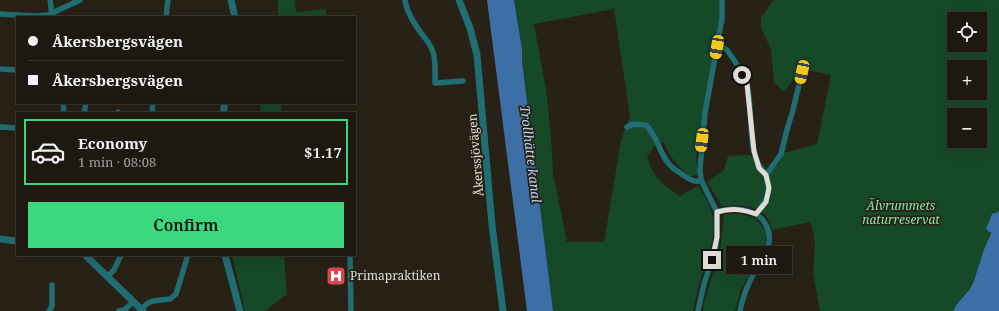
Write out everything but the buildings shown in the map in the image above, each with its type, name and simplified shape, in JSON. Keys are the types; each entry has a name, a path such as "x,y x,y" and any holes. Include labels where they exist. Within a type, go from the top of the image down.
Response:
{"street":[{"path":"50,0 52,15"},
{"path":"0,14 34,16 52,15 80,0"},
{"path":"166,16 168,0"},
{"path":"231,0 235,16"},
{"path":"405,0 406,9 433,51 435,59 435,83 463,81"},
{"name":"Åkerssjövägen","path":"459,0 472,34 478,66 492,225 503,311"},
{"path":"698,311 704,284 716,248 717,237 717,212 701,180 701,154 706,113 722,19 722,0"},
{"path":"717,47 727,50 747,83 754,151 759,168 766,175 769,188 766,202 756,214"},
{"path":"0,69 16,70"},
{"path":"766,175 781,154 802,72"},
{"path":"628,127 633,124 646,124 655,136 667,162 692,180 697,182 701,180"},
{"path":"0,127 16,128"},
{"path":"717,212 733,208 746,210 756,214 764,222 769,232 769,247 750,280 740,311"},
{"path":"0,239 16,241"},
{"path":"86,256 142,310 148,303 170,299 176,294 188,256"},
{"path":"108,276 114,270 121,256"},
{"path":"225,256 240,311"},
{"path":"350,256 351,311"},
{"path":"49,311 52,301 52,284"},
{"path":"119,311 124,310 134,302"}],"green space":[{"path":"278,0 295,0 296,12 326,9 326,16 278,16"},
{"path":"514,0 719,0 720,18 696,157 698,175 689,176 671,157 664,142 654,146 647,157 653,170 663,184 680,196 698,186 711,209 714,230 713,240 699,284 693,311 553,311 522,61 522,49","holes":["614,9 630,116 621,140 604,242 567,242 553,173 546,89 534,24"]},
{"name":"Älvrummets naturreservat","path":"774,0 999,0 999,211 983,252 974,281 970,289 953,311 820,311 813,273 815,246 813,230 810,222 772,230 765,215 760,211 746,206 722,206 707,182 724,170 728,156 750,155 770,172 779,163 784,153 817,144 831,75 801,69 784,92 774,82 771,50 761,27 761,17"},
{"path":"260,104 281,104 281,112 261,112"},
{"path":"724,214 741,214 755,218 766,231 765,249 741,289 735,311 703,311 704,302 720,252"},
{"path":"232,256 284,256 287,294 265,311 245,311"}],"water":[{"name":"Trollhätte kanal","path":"487,0 514,0 522,49 522,61 553,311 527,311"},
{"path":"999,211 999,311 953,311 970,289 974,281 991,233 986,229 992,214"}],"place":[{"name":"Primapraktiken","path":"336,276"}],"route":[{"path":"712,260 716,248 717,212 733,208 746,210 756,214 766,202 768,196 769,188 766,175 759,168 756,161 752,140 752,126 747,83 742,75"}]}
